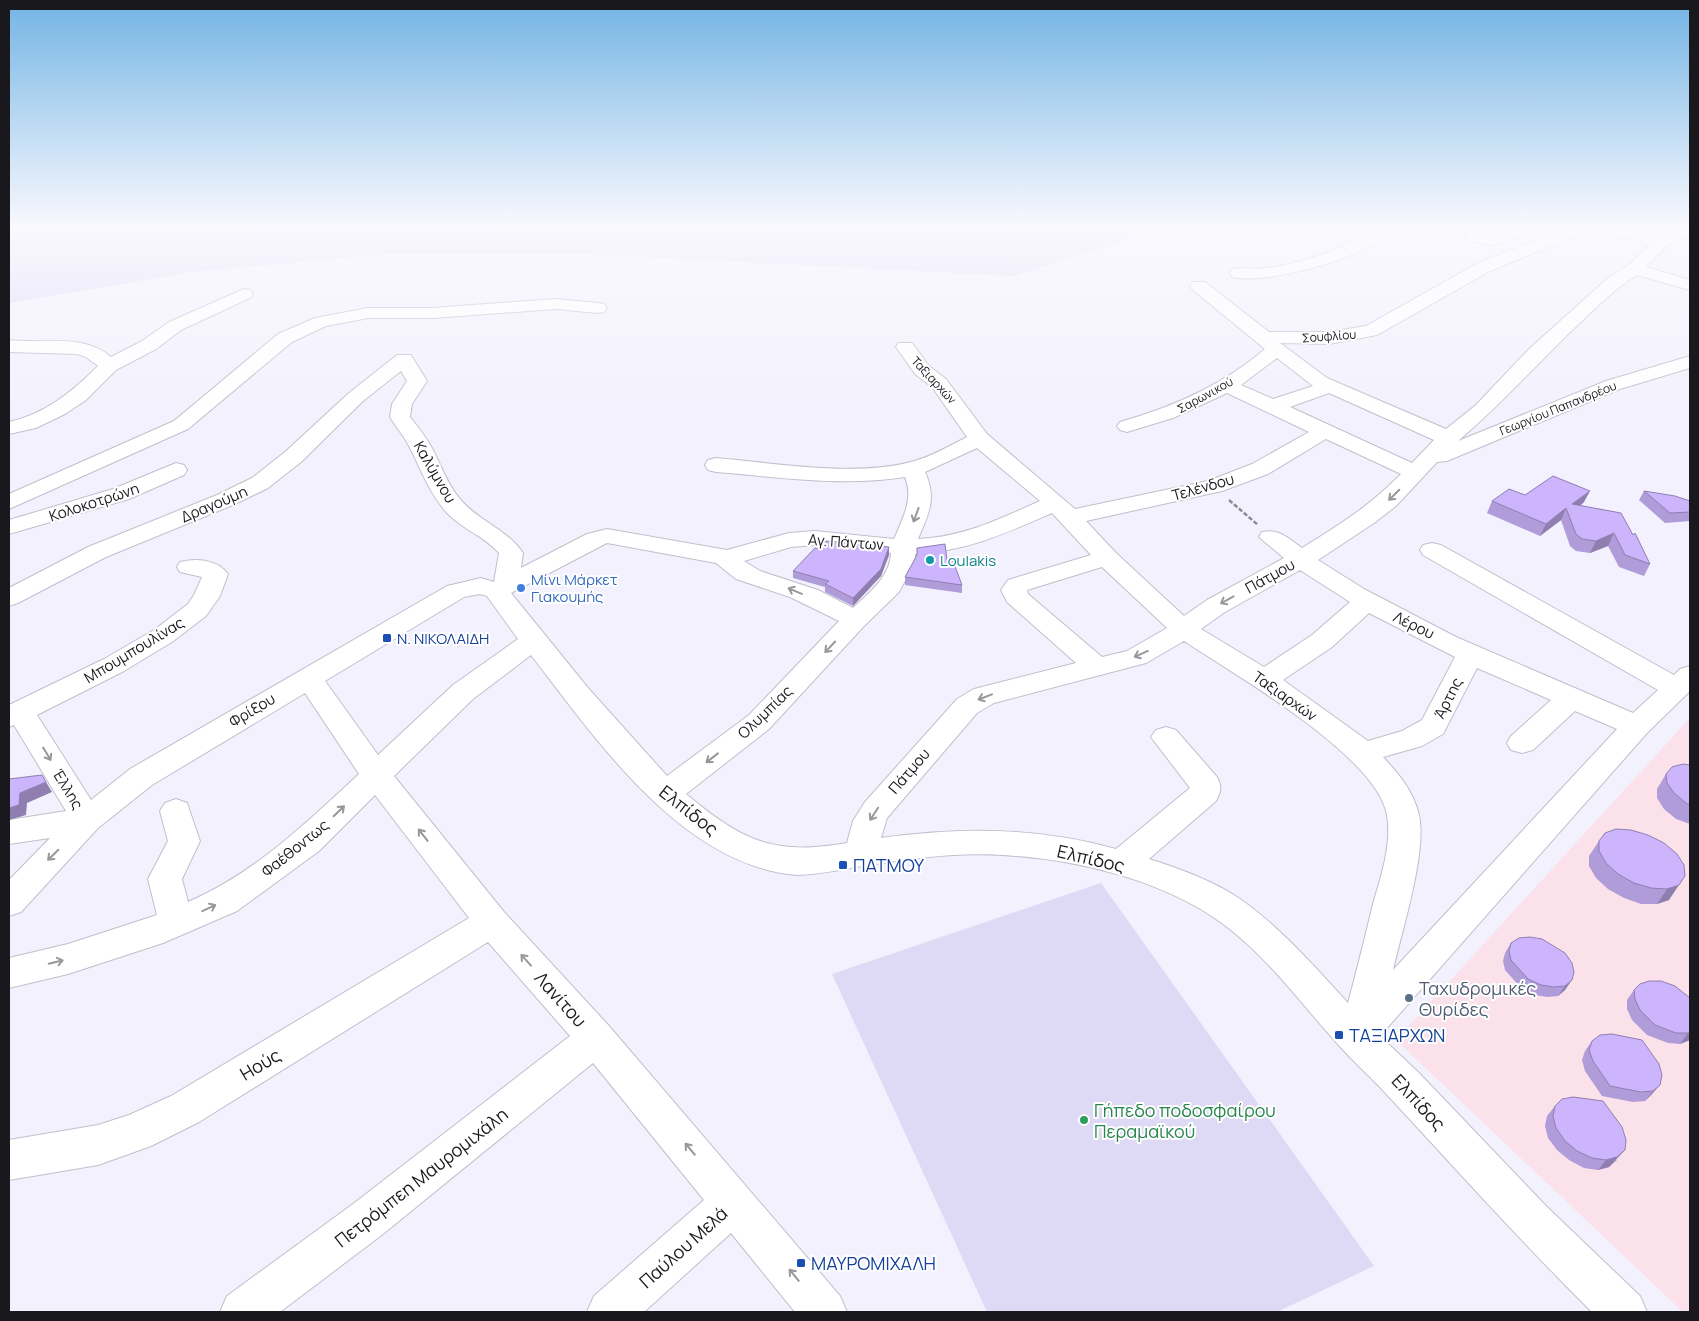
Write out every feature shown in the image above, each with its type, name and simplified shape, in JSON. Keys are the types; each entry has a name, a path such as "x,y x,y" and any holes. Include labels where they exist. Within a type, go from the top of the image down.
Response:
{"street":[{"path":"1206,291 1270,343 1328,386 1448,438"},
{"name":"Σουφλίου","path":"1270,343 1353,336 1371,331 1442,291"},
{"name":"Πάτμου","path":"861,854 869,821 876,810 968,706 984,696 1136,657 1164,642 1216,606 1300,560 1366,518 1388,501 1448,438 1483,409 1534,354 1604,291"},
{"path":"9,428 29,424 58,410 79,396 109,366 149,345 175,326 244,294"},
{"path":"9,502 181,425 285,338 321,322 368,313 433,313 556,304 598,308"},
{"name":"Σαρωνικού","path":"1127,426 1169,414 1252,369 1270,343"},
{"path":"9,346 36,349 64,347 89,350 109,366"},
{"name":"Ταξιαρχών","path":"905,347 922,370 939,382 979,439 1064,510 1107,558 1183,629 1264,680 1312,714 1361,753 1392,787 1403,815 1404,848 1359,1035"},
{"name":"Καλύμνου","path":"392,368 400,360 405,360 417,378 416,384 402,404 400,417 416,439 440,486 456,509 505,543 511,553 501,588"},
{"name":"Γεωργίου Παπανδρέου","path":"1422,467 1613,385 1690,362"},
{"name":"Δραγούμη","path":"9,598 97,552 225,500 260,483 293,457 351,401 392,368"},
{"path":"1224,385 1325,431 1422,467"},
{"path":"1273,406 1328,386"},
{"name":"Τελένδου","path":"1064,510 1214,486 1260,470 1325,431"},
{"path":"716,465 848,473 913,469 979,439"},
{"name":"Ολυμπίας","path":"666,794 759,722 855,620 890,587 903,562 903,547 920,501 921,488 913,469"},
{"name":"Κολοκοτρώνη","path":"9,527 121,494 176,470"},
{"name":"Αγ. Πάντων","path":"501,588 596,539 607,536 725,558 738,556 789,540 815,538 903,547 944,545 976,538 1064,510"},
{"name":"Λέρου","path":"1271,536 1300,560 1365,602 1571,698 1637,726"},
{"path":"1359,1035 1637,726 1683,681 1432,550"},
{"path":"725,558 746,574 762,581 780,584 834,607 855,620"},
{"path":"1098,668 1016,597 1014,590 1017,586 1107,558"},
{"name":"Μπουμπουλίνας","path":"15,714 131,655 163,636 197,610 207,596 215,574 205,568 190,567"},
{"name":"Φρίξου","path":"9,832 87,820 141,777 456,591 481,586 501,588"},
{"name":"Ελπίδος","path":"501,588 534,641 633,760 666,794 701,824 750,851 777,860 803,864 861,854 962,841 1001,842 1060,850 1121,864 1172,880 1200,892 1254,928 1359,1035 1502,1192 1624,1312"},
{"path":"1264,680 1322,641 1365,602"},
{"name":"Φαέθοντως","path":"9,973 68,959 176,923 225,901 308,842 463,692 534,641"},
{"name":"Άρτης","path":"1361,753 1412,739 1433,727 1471,652"},
{"name":"Λανίτου","path":"308,677 376,775 492,922 596,1038 824,1312"},
{"path":"1522,743 1571,698"},
{"name":"Έλλης","path":"9,902 87,820 15,714"},
{"path":"1121,864 1206,793 1206,785 1166,737"},
{"path":"176,811 184,841 181,851 165,879 176,923"},
{"name":"Ηούς","path":"9,1160 98,1145 137,1132 185,1109 492,922"},
{"name":"Πετρόμπεη Μαυρομιχάλη","path":"243,1312 368,1220 596,1038"},
{"name":"Παύλου Μελά","path":"610,1312 734,1202"}],"path":[{"path":"1214,486 1271,536"}],"shaded area":[{"path":"9,291 82,291 9,303"},
{"path":"1690,718 1690,1312 1683,1312 1396,1040"},
{"name":"Γήπεδο ποδοσφαίρου Περαμαϊκού","path":"1101,883 1374,1266 1277,1312 987,1312 832,974"}],"building":[{"path":"1553,476 1590,491 1572,504 1621,513 1633,535 1635,533 1650,564 1625,555 1614,533 1596,541 1582,539 1576,534 1566,508 1546,524 1492,501 1509,489 1525,495"},
{"path":"1644,491 1675,496 1690,501 1690,512 1670,513"},
{"path":"826,541 889,547 881,569 853,598 825,584 829,581 793,571 815,548 821,549"},
{"path":"945,544 947,560 953,561 962,585 905,577 917,555 917,548"},
{"path":"1683,764 1690,765 1690,805 1674,793 1667,783 1666,774 1672,767"},
{"path":"42,775 46,782 20,793 19,805 9,808 9,779"},
{"path":"1616,829 1631,830 1648,835 1664,843 1677,854 1684,865 1685,876 1679,885 1667,889 1651,888 1634,883 1618,874 1606,863 1599,851 1599,841 1605,833"},
{"path":"1519,938 1542,939 1565,953 1572,963 1574,972 1572,980 1565,986 1541,985 1528,979 1511,960 1509,951 1511,943"},
{"path":"1649,981 1661,981 1675,986 1690,998 1690,1033 1676,1033 1655,1025 1640,1010 1635,999 1634,990 1640,984"},
{"path":"1612,1034 1642,1040 1659,1064 1662,1075 1660,1085 1653,1091 1641,1092 1610,1086 1593,1061 1589,1050 1592,1041 1600,1035"},
{"path":"1573,1097 1603,1101 1622,1127 1626,1140 1625,1150 1617,1157 1606,1160 1592,1158 1577,1151 1565,1141 1556,1128 1553,1116 1555,1106 1562,1099"}],"place":[{"name":"Loulakis","path":"930,560"},
{"name":"Μίνι Μάρκετ Γιακουμής","path":"521,588"},
{"name":"Ν. ΝΙΚΟΛΑΙΔΗ","path":"387,638"},
{"name":"ΠΑΤΜΟΥ","path":"843,865"},
{"name":"Ταχυδρομικές Θυρίδες","path":"1409,998"},
{"name":"ΤΑΞΙΑΡΧΩΝ","path":"1339,1035"},
{"name":"Γήπεδο ποδοσφαίρου Περαμαϊκού","path":"1084,1120"},
{"name":"ΜΑΥΡΟΜΙΧΑΛΗ","path":"801,1263"}]}
